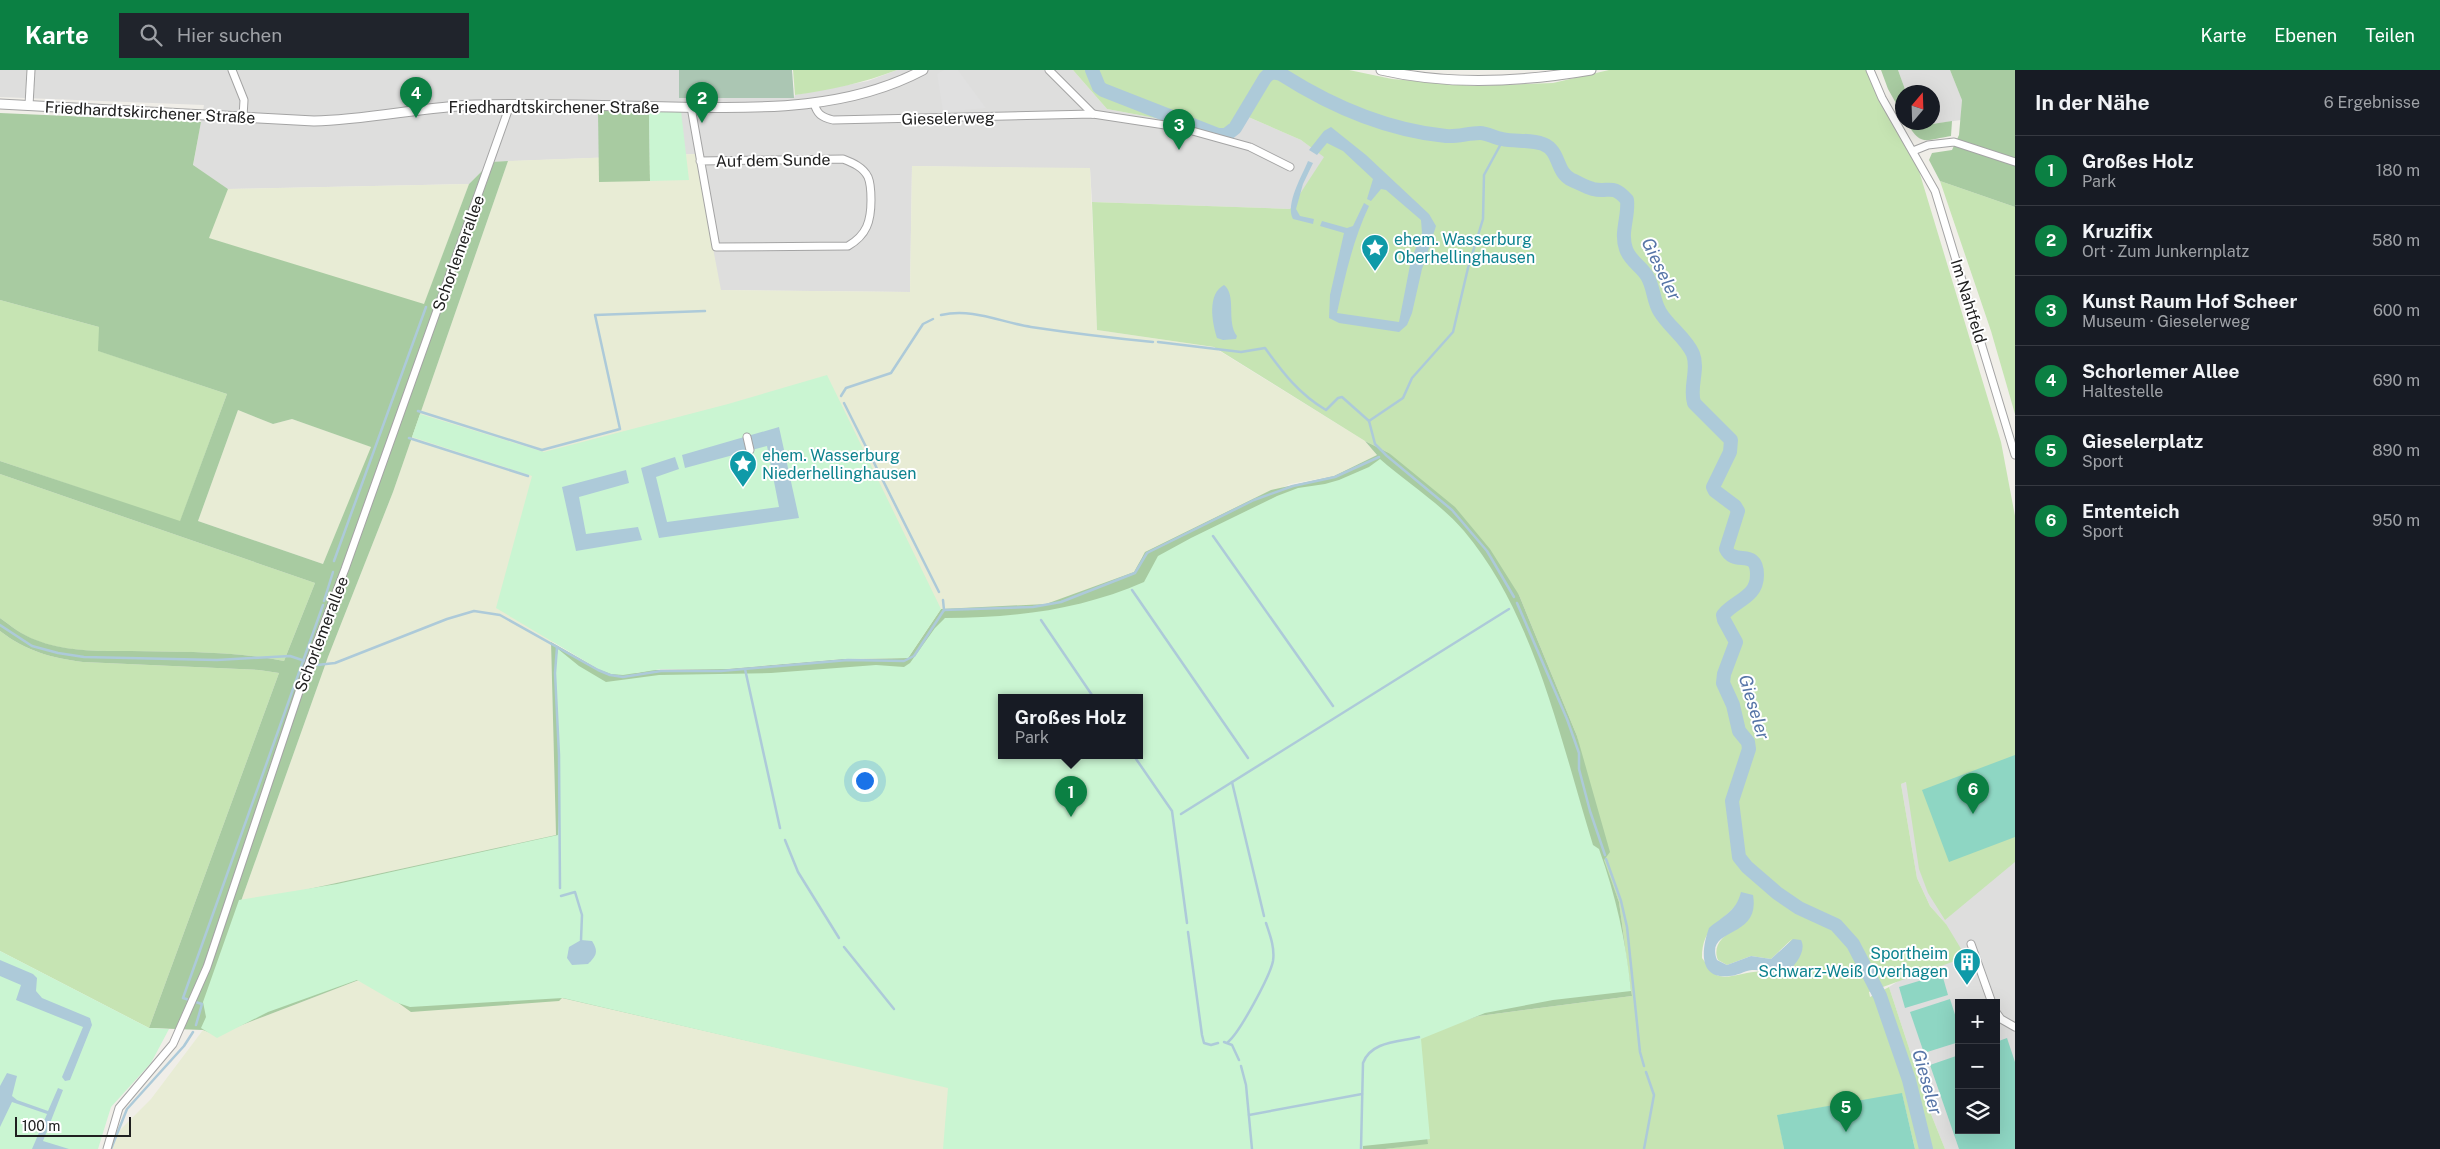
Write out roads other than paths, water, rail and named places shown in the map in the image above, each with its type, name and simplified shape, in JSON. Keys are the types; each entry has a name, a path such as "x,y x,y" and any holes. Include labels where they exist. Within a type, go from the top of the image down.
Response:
{"street":[{"path":"29,105 31,70"},
{"path":"232,70 244,100 244,117"},
{"name":"Friedhardtskirchener Straße","path":"0,104 314,121 350,121 396,112 445,107 510,104 783,107 858,96 901,82 923,70"},
{"path":"1049,70 1093,114"},
{"path":"1381,70 1443,79 1493,81 1553,76 1591,70"},
{"name":"Im Nahtfeld","path":"1870,70 1882,98 1935,191 2015,455"},
{"name":"Gieselerweg","path":"814,103 816,112 833,120 1093,114 1195,132 1250,147 1290,167"},
{"name":"Schorlemerallee","path":"107,1149 120,1108 173,1044 192,1006 311,656 349,560 510,104"},
{"path":"691,107 700,161"},
{"path":"1913,151 1928,146 1954,142 2015,162"},
{"name":"Auf dem Sunde","path":"843,158 860,168 868,178 871,216 868,227 856,241 848,246 716,247 700,161 843,158"},
{"path":"747,436 750,450"},
{"path":"1971,944 1991,999"},
{"path":"2000,1018 2015,1027"}],"water":[{"path":"1331,127 1366,155 1429,214 1436,226 1422,269 1412,313 1407,325 1399,332 1339,323 1329,318 1330,295 1344,233 1320,226 1322,221 1347,228 1353,226 1364,203 1369,206 1354,245 1337,313 1399,322 1411,260 1422,233 1421,220 1386,190 1381,189 1371,201 1367,199 1373,179 1343,151 1327,143 1317,155 1309,150 1324,131"},
{"path":"1308,161 1313,163 1303,184 1296,209 1300,216 1314,219 1313,224 1293,219 1291,213 1295,190"},
{"path":"1224,285 1230,295 1232,324 1237,336 1236,339 1223,340 1217,338 1215,331 1213,302 1215,295"},
{"path":"779,427 799,518 659,538 641,468 675,457 679,469 656,477 667,522 779,507 767,446 685,468 682,455"},
{"path":"626,470 629,483 579,497 586,534 638,527 642,540 576,551 562,487"},
{"path":"1741,892 1753,895 1753,909 1749,919 1742,926 1718,942 1715,949 1717,960 1727,965 1751,956 1771,959 1793,939 1801,940 1801,953 1797,962 1787,973 1752,970 1732,976 1719,976 1711,973 1707,968 1704,961 1704,953 1709,928 1732,909 1739,899"},
{"path":"581,940 592,941 596,954 588,964 572,965 567,958 569,947"},
{"path":"0,960 33,974 37,978 36,991 42,998 90,1018 92,1025 70,1080 65,1081 62,1077 83,1027 16,1000 21,985 0,976"},
{"path":"7,1073 17,1076 12,1096 17,1100 48,1111 58,1088 63,1090 43,1141 69,1149 32,1149 47,1114 12,1102 0,1127 0,1086"}],"waterway":[{"name":"Gieseler","path":"1092,70 1099,87 1103,90 1218,135 1226,135 1235,128 1265,78 1270,74 1279,73 1339,106 1360,115 1402,128 1446,136 1483,133 1502,139 1543,144 1553,151 1563,172 1572,180 1593,189 1614,190 1627,200 1624,231 1626,249 1647,276 1660,312 1693,354 1695,360 1694,403 1731,440 1730,452 1713,487 1715,491 1735,506 1738,511 1726,549 1734,557 1749,559 1756,567 1756,583 1753,589 1723,615 1736,642 1724,674 1723,683 1733,705 1739,731 1748,742 1749,749 1732,801 1739,857 1747,867 1777,893 1799,908 1836,925 1853,944 1880,996 1909,1080 1926,1149"},
{"path":"1158,342 1241,352 1265,348 1292,382 1316,404 1326,410 1338,398 1342,397 1369,421 1403,398 1412,378 1453,332 1468,268 1483,219 1484,175 1503,140"},
{"path":"334,561 426,307"},
{"path":"418,411 542,450 620,429 595,315 705,311"},
{"path":"941,315 953,313 975,314 1031,327 1153,342"},
{"path":"841,396 846,388 891,373 923,324 933,319"},
{"path":"844,403 939,592"},
{"path":"1369,421 1375,444 1452,510 1487,551 1514,597"},
{"path":"409,438 528,476"},
{"path":"944,610 1033,607 1061,602 1135,573 1147,553 1254,500 1293,486 1335,477 1379,457"},
{"path":"1213,536 1333,706"},
{"path":"324,601 333,572"},
{"path":"1132,590 1248,758"},
{"path":"0,625 32,646 84,657 217,660 290,656 317,665 335,663 447,619 474,611 500,615 598,670 610,675 623,677 661,671 721,671 848,660 904,661 914,656 944,610 943,600"},
{"path":"1517,603 1567,719 1579,753 1579,769 1590,811 1605,855"},
{"path":"196,1025 202,1004 183,998 323,605"},
{"path":"1181,814 1509,609"},
{"path":"1041,620 1091,694"},
{"path":"557,647 555,673 559,755 560,888"},
{"path":"745,669 780,828"},
{"path":"1136,759 1172,811 1187,923"},
{"path":"1232,782 1264,916"},
{"path":"785,840 798,872 839,938"},
{"path":"1606,859 1621,901 1627,927 1640,1052 1644,1066"},
{"name":"Gieseler","path":"1754,878 1755,874"},
{"path":"561,896 575,892 582,915 581,940"},
{"path":"1228,1042 1247,1016 1271,968 1273,951 1266,923"},
{"path":"1188,932 1204,1043 1211,1045 1218,1043"},
{"path":"844,947 894,1009"},
{"path":"111,1149 127,1109 184,1046 193,1032"},
{"path":"1361,1149 1363,1063 1372,1050 1379,1046 1419,1037"},
{"path":"1224,1042 1232,1045 1239,1060"},
{"path":"1241,1066 1246,1085 1252,1149"},
{"path":"1644,1149 1654,1095 1646,1072"},
{"path":"1249,1115 1362,1094"}],"place":[{"name":"Schorlemer Allee","path":"416,118"},
{"name":"Kruzifix","path":"702,123"},
{"name":"Kunst Raum Hof Scheer","path":"1179,150"},
{"name":"ehem. Wasserburg Oberhellinghausen","path":"1375,272"},
{"name":"ehem. Wasserburg Niederhellinghausen","path":"743,488"},
{"name":"Ententeich","path":"1973,814"},
{"name":"Großes Holz","path":"1071,817"},
{"name":"Sportheim Schwarz-Weiß Overhagen","path":"1967,986"},
{"name":"Gieselerplatz","path":"1846,1132"}]}
